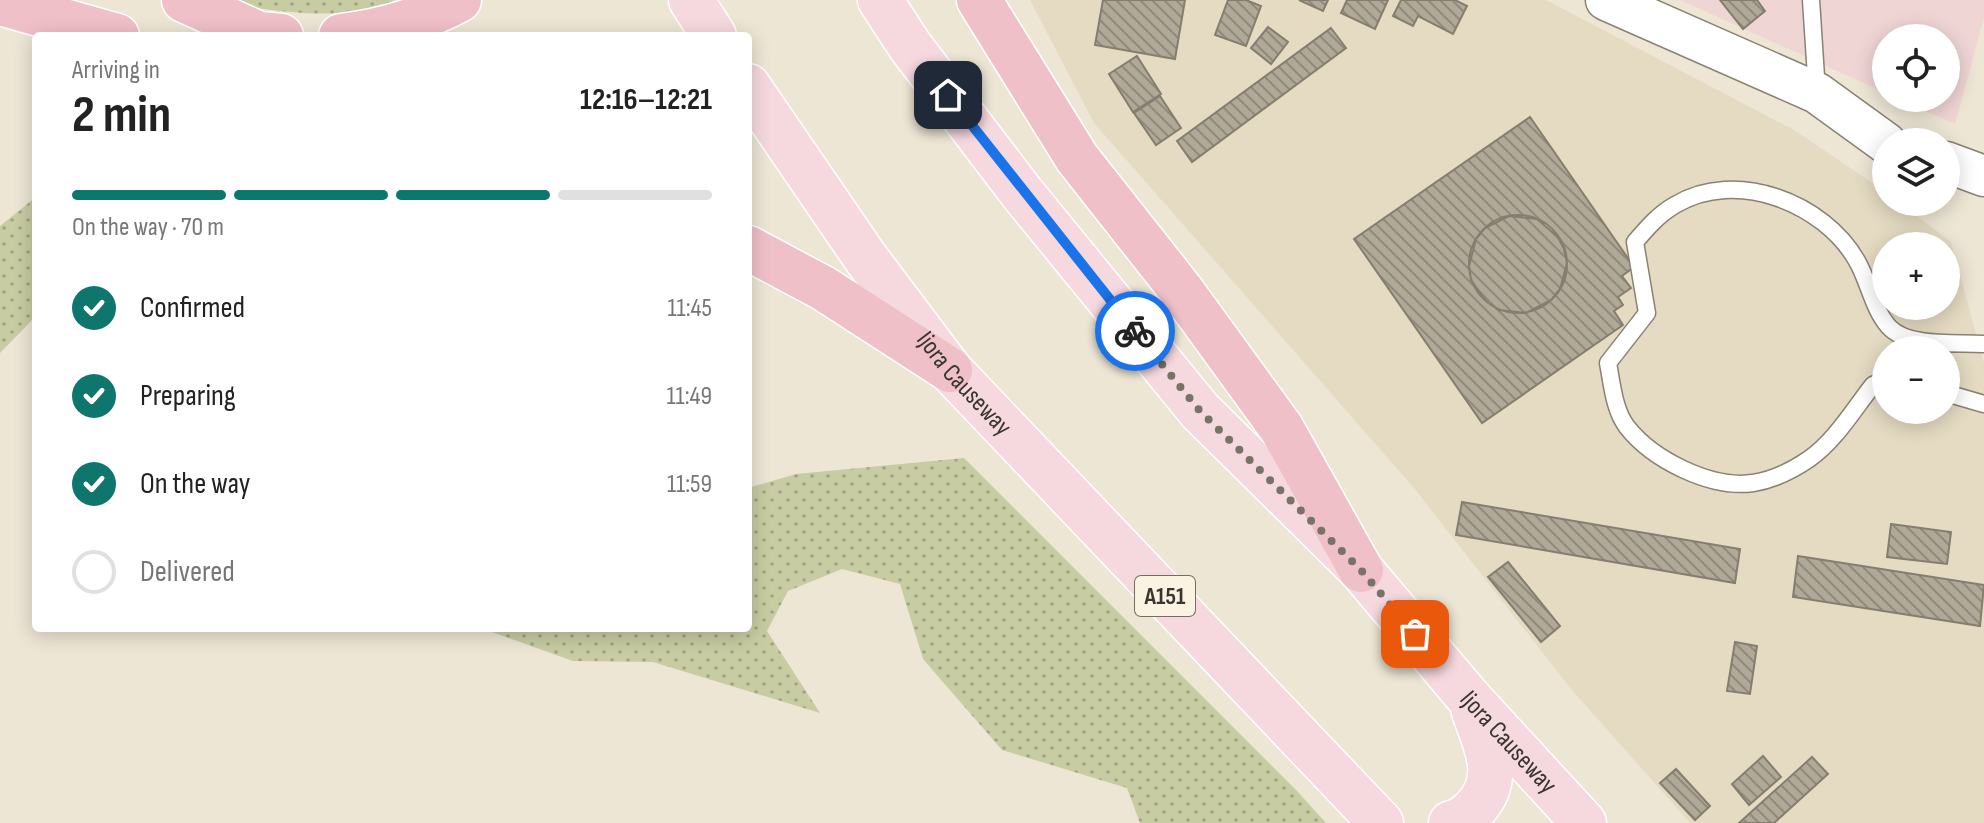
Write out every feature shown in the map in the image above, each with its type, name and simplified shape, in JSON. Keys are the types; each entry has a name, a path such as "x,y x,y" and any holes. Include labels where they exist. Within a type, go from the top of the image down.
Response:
{"highway":[{"path":"184,0 255,32"},
{"path":"979,0 1077,158 1181,290 1282,429 1361,570"},
{"path":"0,3 103,32"},
{"path":"370,32 446,7"},
{"path":"752,250 823,288 950,370"}],"main road":[{"path":"691,0 711,32"},
{"name":"Ijora Causeway","path":"880,0 910,46 1022,193 1200,411 1361,570 1469,698 1584,823"},
{"name":"Ijora Causeway","path":"752,92 865,257 950,370 1385,821"},
{"path":"1451,823 1461,821 1483,801 1492,781 1489,753 1469,698"}],"street":[{"path":"1606,0 1817,93 1872,133"},
{"path":"1960,167 1984,175"}],"lane":[{"path":"1811,0 1817,93"},
{"path":"1872,386 1811,457 1785,473 1754,483 1733,484 1698,475 1664,458 1627,428 1617,407 1608,363 1647,313 1635,242 1654,220 1678,203 1719,190 1756,193 1791,202 1824,221 1857,260 1890,328 1903,336"},
{"path":"1960,342 1984,344"},
{"path":"1960,397 1984,404"}],"shaded area":[{"path":"1030,0 1546,0 1794,130 1872,183 1872,216 1917,216 1938,232 1872,232 1872,320 1960,320 1960,275 1984,363 1984,823 1690,823 1571,689 1414,488 1094,123"},
{"path":"1680,0 1984,0 1984,18 1960,106 1960,24 1872,24 1872,87"},
{"path":"1928,112 1958,112 1955,124"}],"green space":[{"path":"231,0 395,0 358,11 319,14 241,6"},
{"path":"32,200 32,320 0,353 0,226"},
{"path":"964,458 1326,823 1140,823 1127,788 1002,750 923,659 900,584 842,569 788,591 767,631 820,713 653,662 573,661 492,632 752,632 752,487 796,474"}],"building":[{"path":"1103,0 1185,0 1175,59 1095,45"},
{"path":"1228,0 1246,0 1261,6 1246,46 1215,35"},
{"path":"1299,0 1328,0 1323,11"},
{"path":"1347,0 1388,0 1375,29 1341,13"},
{"path":"1401,0 1455,0 1467,6 1453,34 1418,16 1413,26 1393,16"},
{"path":"1720,0 1757,0 1765,11 1743,29"},
{"path":"1268,27 1288,42 1271,64 1251,48"},
{"path":"1331,28 1346,48 1192,162 1177,141"},
{"path":"1137,56 1161,94 1133,112 1109,74"},
{"path":"1160,96 1181,128 1156,145 1134,113"},
{"path":"1530,117 1634,267 1622,276 1631,288 1618,297 1623,305 1614,311 1623,325 1482,423 1354,239","holes":["1509,216 1537,219 1558,237 1564,249 1567,263 1560,289 1551,300 1526,313 1499,310 1487,302 1471,280 1469,266 1476,239 1485,228"]},
{"path":"1518,215 1537,219 1552,230 1563,245 1567,264 1563,283 1552,298 1537,309 1518,313 1499,309 1484,298 1473,283 1469,264 1473,245 1484,230 1499,219"},
{"path":"1462,502 1740,549 1735,583 1456,535"},
{"path":"1891,524 1951,532 1947,564 1887,557"},
{"path":"1798,556 1984,585 1980,626 1793,597"},
{"path":"1508,562 1560,626 1541,642 1488,577"},
{"path":"1735,642 1757,646 1750,694 1727,691"},
{"path":"1763,756 1781,777 1749,805 1732,784"},
{"path":"1812,757 1828,774 1774,823 1739,823"},
{"path":"1676,769 1710,806 1695,820 1660,783"}],"way so far":[{"path":"1135,331 1200,411 1361,570 1415,634"}],"route":[{"path":"948,95 1022,193 1135,331"}]}
